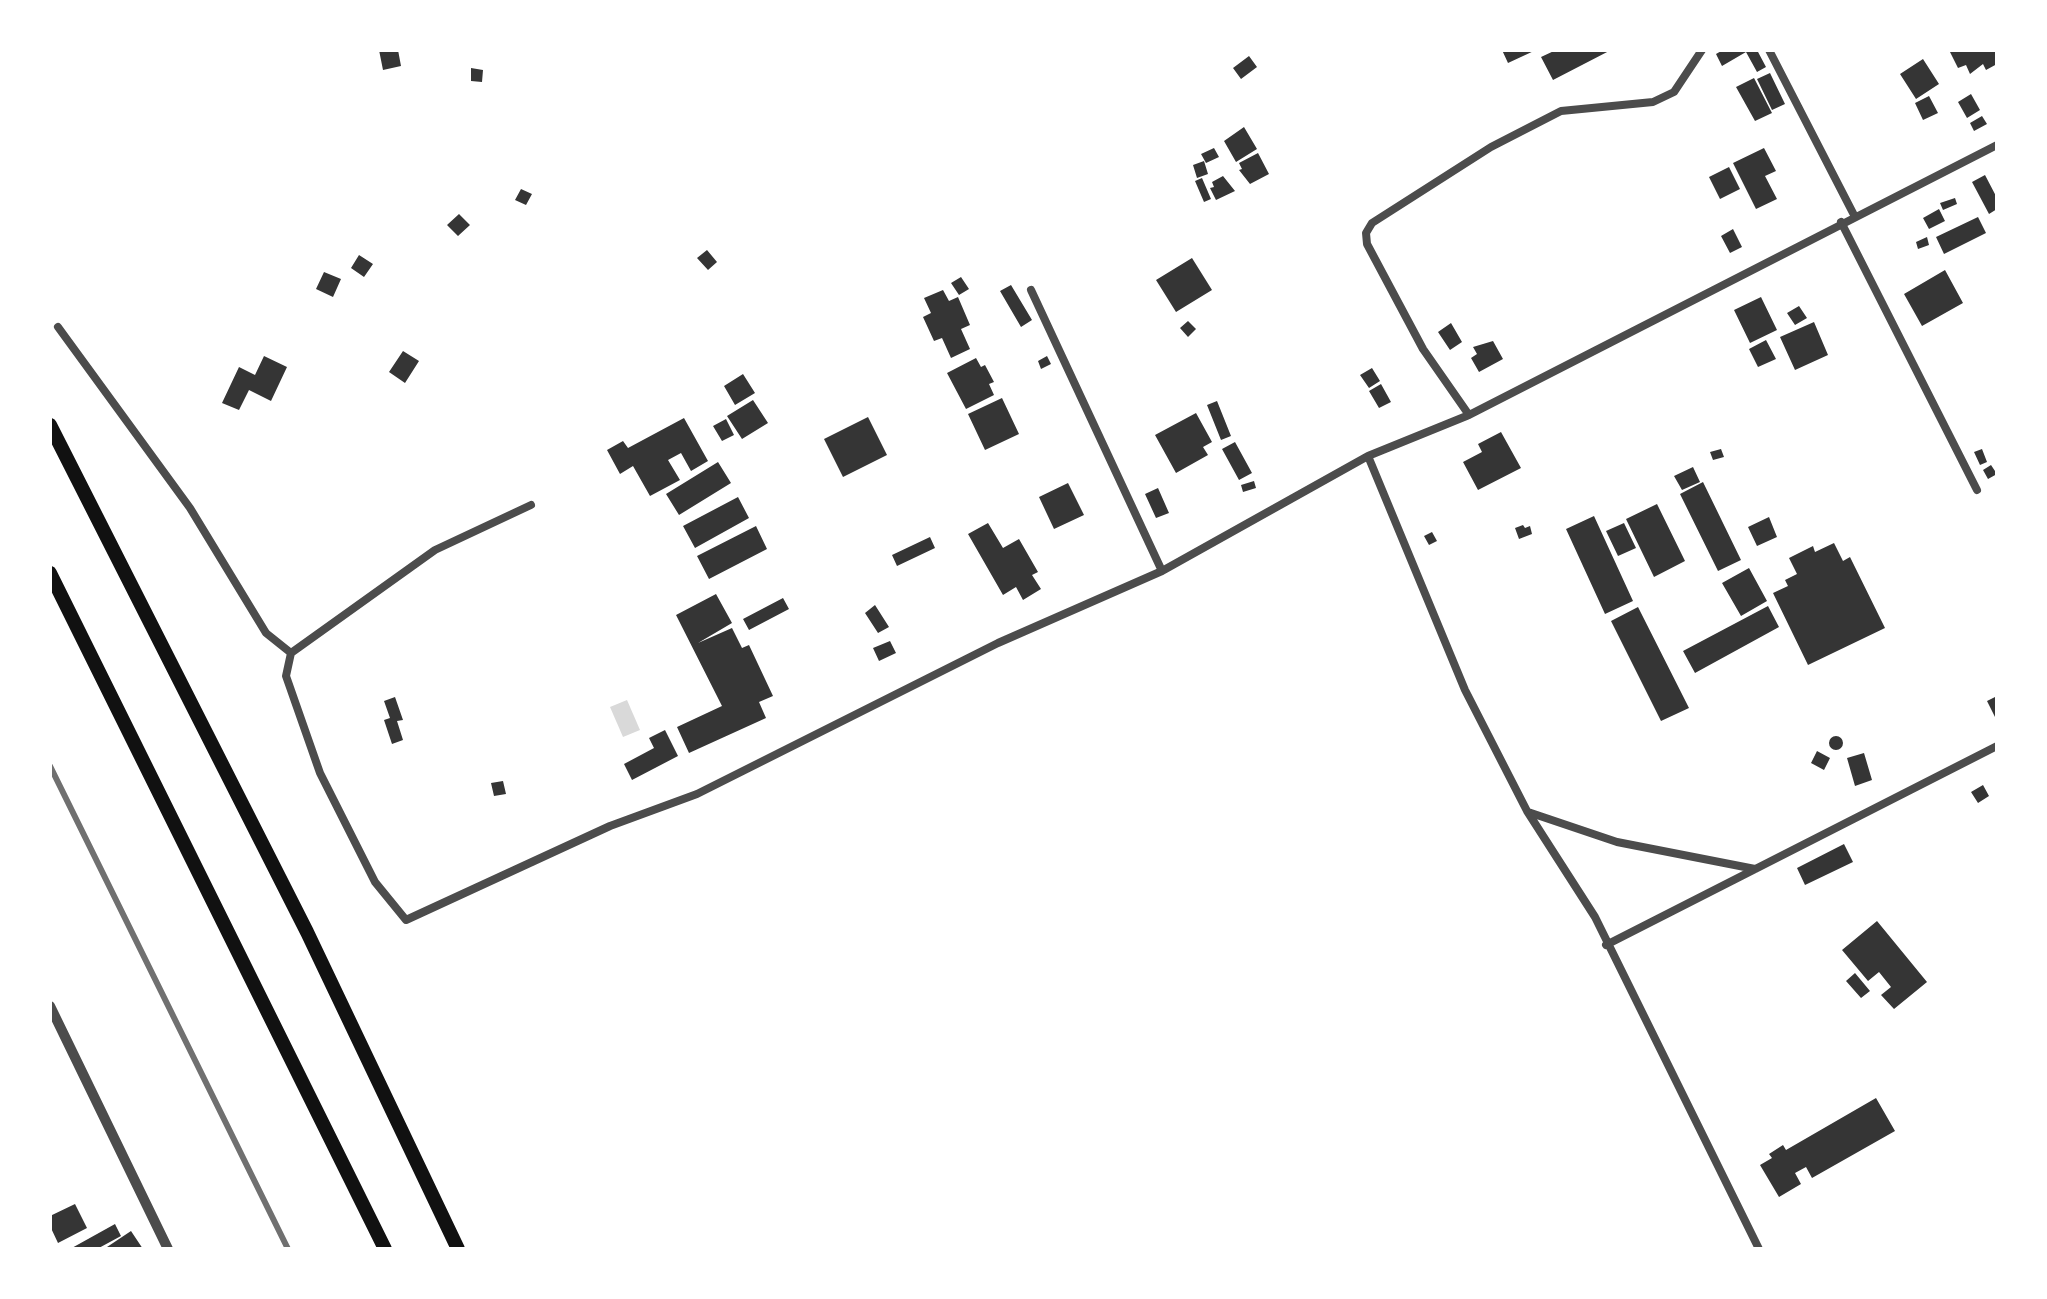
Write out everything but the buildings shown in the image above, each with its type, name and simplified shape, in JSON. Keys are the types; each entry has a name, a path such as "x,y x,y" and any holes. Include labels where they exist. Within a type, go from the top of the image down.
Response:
{"highway":[{"path":"50,425 307,932 458,1249"},
{"path":"50,573 385,1249"}],"street":[{"path":"1469,415 1423,349 1367,244 1366,233 1372,223 1491,147 1561,111 1642,104 1674,92 1702,50"},
{"path":"1769,50 1854,215"},
{"path":"531,505 435,550 291,653 286,676 320,773 375,882 406,920 610,826 697,794 998,643 1162,571 1368,456 1469,415 1854,215 1997,145"},
{"path":"1841,222 1977,490"},
{"path":"1031,290 1162,571"},
{"path":"58,327 190,508 266,633 291,653"},
{"path":"1368,456 1413,557 1465,690 1527,811 1595,917 1606,945 1759,1249"},
{"path":"1606,945 1997,746"},
{"path":"1527,811 1617,842 1756,869"},
{"path":"50,1006 168,1249"}],"shaded area":[{"path":"627,700 640,730 623,737 610,707"}],"railway":[{"path":"50,766 288,1249"}]}
